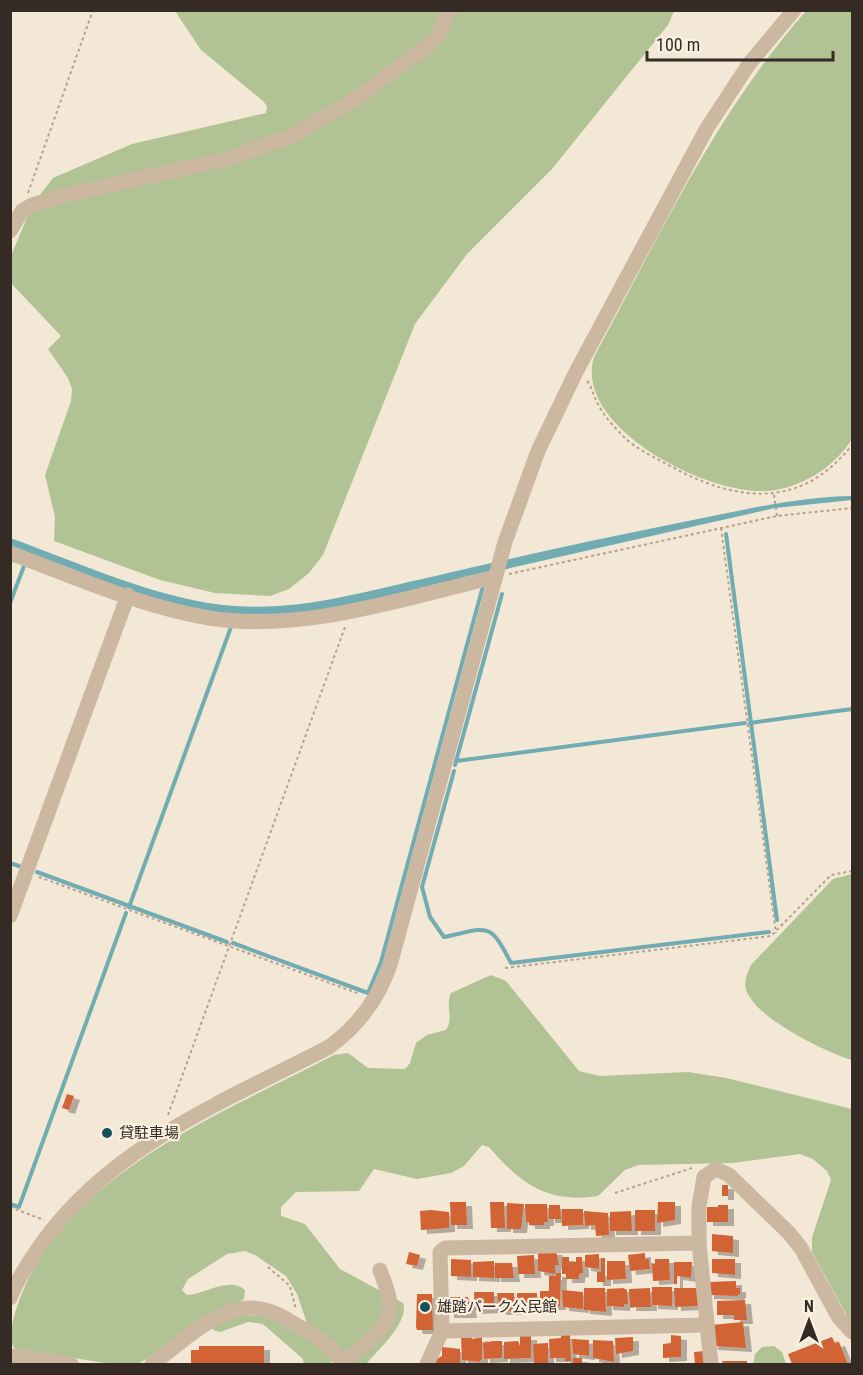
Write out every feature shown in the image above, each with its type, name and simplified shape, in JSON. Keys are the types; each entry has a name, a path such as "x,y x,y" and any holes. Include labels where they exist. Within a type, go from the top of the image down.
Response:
{"street":[{"path":"10,231 27,207 66,195 227,159 291,136 351,102 424,49 438,36 450,10"},
{"path":"10,1298 20,1277 56,1224 112,1168 168,1131 329,1047 350,1031 375,999 390,965 497,570 534,461 576,372 707,128 749,64 794,10"},
{"path":"10,554 128,596 191,615 251,622 311,618 351,610 497,570"},
{"path":"10,916 128,596"},
{"path":"711,1365 699,1243 702,1183 709,1172 723,1170 789,1233 801,1248 840,1318 852,1332"},
{"path":"426,1365 442,1331 440,1252 445,1248 699,1243"},
{"path":"152,1365 202,1327 237,1310 268,1310 296,1324 323,1341 341,1363 384,1327 388,1320 391,1303 380,1270"},
{"path":"442,1331 707,1325"},
{"path":"10,1356 71,1365"}],"path":[{"path":"27,207 26,199 93,10"},
{"path":"576,372 589,382 597,402 610,423 641,450 713,487 753,495 774,496 818,477 843,457 852,445"},
{"path":"774,496 776,514"},
{"path":"497,570 721,528 776,514 852,508"},
{"path":"721,528 776,933"},
{"path":"168,1131 164,1125 351,610"},
{"path":"505,968 776,933 831,875 852,871"},
{"path":"27,872 375,999"},
{"path":"615,1193 691,1168 702,1167 709,1172"},
{"path":"10,1207 56,1224"},
{"path":"268,1267 284,1278 294,1295 296,1324"}],"green space":[{"path":"175,11 446,11 435,33 349,99 258,145 39,196 53,178 132,144 266,113 267,106 263,101 201,50"},
{"path":"454,11 674,11 668,25 552,169 467,254 415,324 323,555 309,573 289,589 270,596 215,593 160,580 54,541 55,517 45,475 71,401 72,389 68,378 48,349 61,336 11,283 11,256 28,215 33,210 228,163 426,52"},
{"path":"806,11 852,11 852,439 838,457 809,479 775,490 750,490 719,484 686,472 654,455 626,434 605,410 593,384 594,357 716,134 773,51"},
{"path":"852,874 852,1060 811,1043 781,1025 756,1006 745,984 751,965 833,879"},
{"path":"491,975 506,981 579,1071 600,1076 688,1072 726,1078 852,1109 852,1325 812,1252 812,1237 831,1180 827,1171 813,1159 800,1154 733,1163 638,1165 625,1170 598,1196 580,1198 549,1194 536,1188 512,1171 489,1147 482,1145 464,1166 451,1173 417,1179 374,1169 359,1191 296,1192 281,1207 281,1216 305,1224 340,1269 403,1303 402,1318 397,1327 366,1364 348,1364 307,1323 297,1294 286,1276 245,1251 227,1254 188,1279 182,1290 187,1295 225,1285 239,1286 245,1290 244,1299 138,1364 112,1364 15,1349 11,1332 15,1312 41,1256 72,1217 110,1183 152,1152 198,1125 334,1055 348,1053 368,1068 405,1069 410,1063 416,1043 427,1035 446,1030 451,993"},
{"path":"239,1315 266,1316 310,1339 332,1359 331,1364 304,1364 303,1359 263,1324 248,1322 220,1332 213,1330 213,1327"},
{"path":"774,1346 782,1352 786,1364 753,1364 755,1354 762,1347"}],"water":[{"path":"852,496 852,500 775,508 330,609 270,615 241,616 211,613 135,594 11,548 10,538 121,580 178,597 235,606 285,606 358,594 557,548 746,509 809,499"}],"building":[{"path":"67,1094 74,1096 69,1110 62,1108"},
{"path":"722,1185 728,1185 728,1196 722,1196"},
{"path":"450,1202 466,1202 467,1225 451,1225"},
{"path":"490,1202 504,1202 505,1228 491,1228"},
{"path":"658,1202 675,1202 675,1220 657,1223"},
{"path":"507,1203 524,1204 521,1229 507,1229"},
{"path":"525,1204 547,1204 548,1222 544,1222 544,1225 529,1225 529,1222 526,1222"},
{"path":"549,1205 560,1205 561,1219 549,1219"},
{"path":"718,1205 728,1205 728,1222 707,1222 707,1207 718,1207"},
{"path":"562,1209 583,1209 583,1225 562,1226"},
{"path":"635,1210 655,1210 655,1231 635,1231"},
{"path":"420,1211 449,1212 449,1228 421,1230"},
{"path":"584,1211 608,1213 609,1235 596,1236 595,1225 585,1226"},
{"path":"631,1211 632,1231 610,1231 610,1212"},
{"path":"712,1234 733,1236 733,1253 712,1251"},
{"path":"538,1251 556,1251 559,1265 555,1265 555,1274 538,1271"},
{"path":"409,1252 420,1255 417,1266 406,1264"},
{"path":"645,1253 645,1259 649,1259 650,1269 630,1271 628,1255"},
{"path":"599,1254 599,1269 585,1267 585,1255"},
{"path":"534,1255 535,1274 518,1274 517,1256"},
{"path":"562,1257 569,1257 569,1262 576,1262 576,1257 582,1257 583,1273 579,1274 579,1279 566,1279 566,1274 562,1274"},
{"path":"601,1258 605,1258 605,1282 597,1282 597,1272 601,1272"},
{"path":"451,1259 471,1260 471,1277 451,1276"},
{"path":"655,1259 669,1259 670,1280 653,1281 652,1264 655,1264"},
{"path":"712,1259 735,1259 735,1275 712,1273"},
{"path":"494,1261 494,1278 473,1277 473,1262"},
{"path":"607,1261 625,1261 626,1279 607,1280"},
{"path":"674,1262 692,1262 691,1278 677,1276 677,1284 674,1284"},
{"path":"495,1263 512,1263 514,1278 495,1278"},
{"path":"556,1273 561,1273 560,1306 540,1306 540,1291 549,1291 549,1276 556,1276"},
{"path":"736,1281 736,1288 740,1288 740,1294 737,1296 708,1295 708,1282"},
{"path":"652,1287 672,1287 672,1306 652,1305"},
{"path":"584,1288 605,1288 606,1312 584,1310"},
{"path":"650,1288 651,1307 630,1307 629,1289"},
{"path":"674,1288 698,1288 698,1306 675,1307"},
{"path":"607,1289 627,1290 628,1304 624,1304 624,1307 607,1306"},
{"path":"562,1290 583,1292 583,1309 563,1307"},
{"path":"474,1292 494,1292 494,1309 475,1310"},
{"path":"497,1293 514,1293 515,1311 500,1311"},
{"path":"517,1293 537,1293 537,1308 517,1308"},
{"name":"雄踏パーク公民館","path":"417,1294 432,1294 433,1330 417,1330"},
{"path":"448,1297 468,1297 471,1314 448,1314"},
{"path":"745,1300 747,1320 734,1320 734,1315 717,1315 717,1301"},
{"path":"743,1322 746,1348 712,1346 712,1325"},
{"path":"561,1335 570,1335 571,1361 565,1361 565,1358 550,1358 549,1339 561,1338"},
{"path":"671,1335 681,1336 681,1357 663,1358 663,1344 671,1343"},
{"path":"472,1336 472,1339 482,1337 482,1359 479,1362 462,1360 461,1337"},
{"path":"520,1336 531,1336 531,1358 504,1359 504,1342 518,1341 520,1346"},
{"path":"633,1337 633,1351 616,1354 615,1338"},
{"path":"832,1337 835,1343 839,1342 848,1364 792,1364 788,1354"},
{"path":"572,1339 589,1340 589,1356 573,1354"},
{"path":"593,1340 613,1341 614,1362 593,1358"},
{"path":"502,1341 502,1358 484,1359 483,1343"},
{"path":"548,1343 548,1364 534,1364 533,1344"},
{"path":"199,1346 264,1346 264,1364 191,1364 191,1350 199,1350"},
{"path":"442,1347 460,1349 460,1364 436,1364 436,1359 442,1356"},
{"path":"704,1351 705,1364 695,1364 694,1352"},
{"path":"573,1358 582,1358 582,1364 573,1364"},
{"path":"722,1361 747,1361 747,1364 723,1364"}],"waterway":[{"path":"726,534 777,920"},
{"path":"10,603 24,566"},
{"path":"233,943 368,993 381,962 483,586"},
{"path":"455,765 502,594"},
{"path":"129,907 231,627"},
{"path":"750,723 852,709"},
{"path":"456,761 745,723"},
{"path":"454,771 422,887 430,917 444,937 486,930 504,949 511,963 769,932"},
{"path":"10,863 19,866"},
{"path":"37,872 227,942"},
{"path":"10,1204 19,1207 126,913"}],"place":[{"name":"貸駐車場","path":"107,1133"},
{"name":"雄踏パーク公民館","path":"425,1307"}]}
